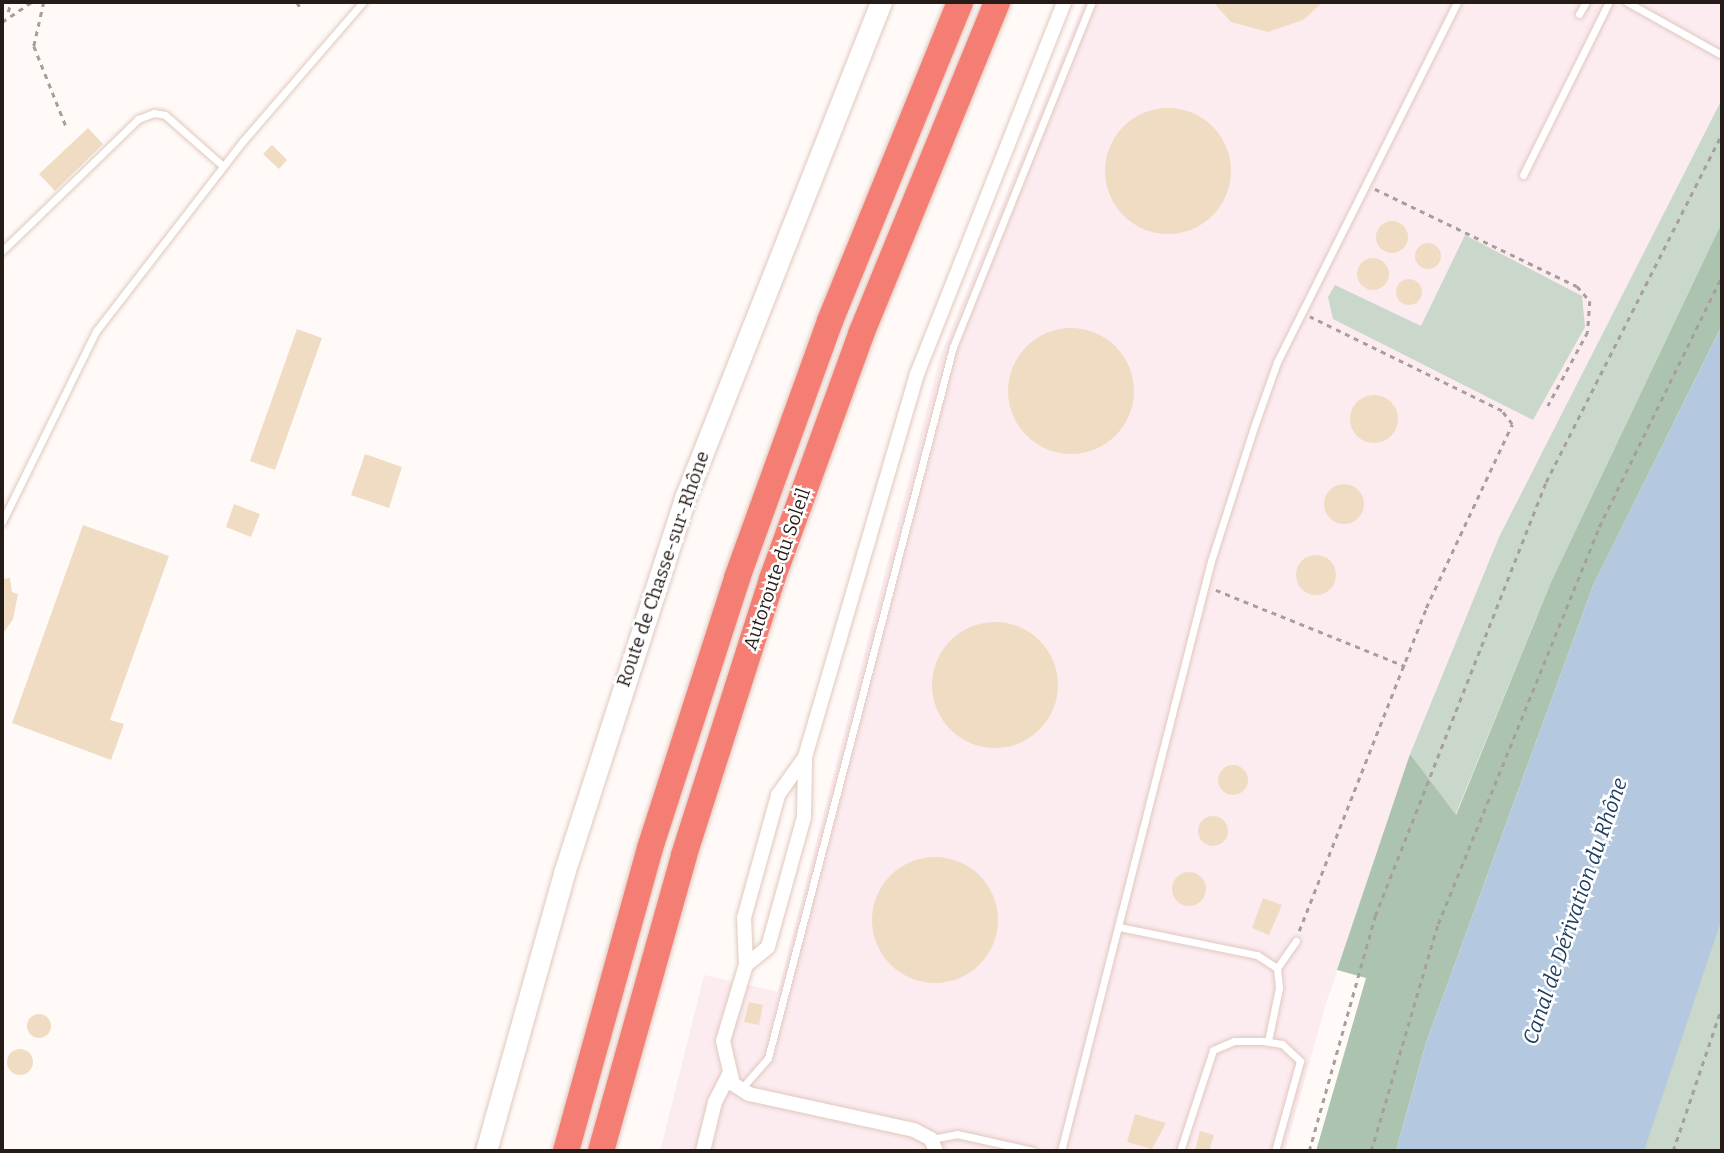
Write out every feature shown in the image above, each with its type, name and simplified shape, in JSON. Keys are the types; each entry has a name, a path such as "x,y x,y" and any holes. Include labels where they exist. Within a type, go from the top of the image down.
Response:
{"highway":[{"name":"Autoroute du Soleil","path":"566,1151 647,861 737,578 838,299 960,2"},
{"name":"Autoroute du Soleil","path":"601,1151 680,867 772,579 861,334 997,2"}],"main road":[{"name":"Route de Chasse-sur-Rhône","path":"486,1151 564,873 685,498 881,2"}],"street":[{"path":"746,965 768,947 804,817 805,757 917,374 1065,2"},
{"path":"805,757 778,795 744,918 746,965 723,1041 729,1075 741,1089 933,1145"},
{"path":"703,1151 715,1102 729,1075"}],"lane":[{"path":"2,522 96,331 223,166 363,2"},
{"path":"741,1089 768,1058 953,347 1092,2"},
{"path":"1062,1151 1206,585 1258,414 1301,313 1457,2"},
{"path":"1579,14 1586,2"},
{"path":"1523,175 1609,2"},
{"path":"1627,2 1720,54"},
{"path":"2,251 138,119 154,113 165,115 223,166"},
{"path":"1119,927 1256,955 1277,968"},
{"path":"1268,1041 1279,988 1277,968 1296,941"},
{"path":"1180,1151 1213,1050 1234,1041 1268,1041 1282,1044 1300,1062 1275,1151"},
{"path":"933,1145 957,1134 1033,1151"}],"path":[{"path":"2,22 11,2"},
{"path":"8,13 32,2"},
{"path":"44,2 34,46 66,126"},
{"path":"297,2 301,9"},
{"path":"1309,1151 1376,916 1546,482 1722,133"},
{"path":"1365,185 1577,286 1590,301 1588,332 1548,406"},
{"path":"1371,1151 1448,899 1599,527 1722,276"},
{"path":"1296,941 1405,666 1512,424 1502,411 1301,313"},
{"path":"1206,585 1405,666"},
{"path":"1673,1151 1722,1006"}],"shaded area":[{"path":"1084,2 1722,2 1722,99 1499,537 1410,754 1325,1007 1285,1151 660,1151 704,975 778,992 940,357"}],"green space":[{"path":"1722,99 1722,222 1551,582 1455,816 1410,754 1499,537"},
{"path":"1722,222 1722,325 1593,586 1426,1043 1396,1151 1316,1151 1366,978 1337,970 1410,754 1456,815 1551,582"},
{"path":"1465,235 1582,296 1585,327 1533,420 1333,319 1328,297 1335,285 1421,326"},
{"path":"1722,661 1722,1151 1552,1151"}],"water":[{"name":"Canal de Dérivation du Rhône","path":"1722,325 1722,918 1644,1151 1396,1151 1426,1043 1593,586"}],"building":[{"path":"1213,2 1323,2 1303,20 1268,32 1231,22"},
{"path":"1168,108 1192,113 1213,126 1226,147 1231,171 1226,195 1213,216 1192,229 1168,234 1144,229 1123,216 1110,195 1105,171 1110,147 1123,126 1144,113"},
{"path":"88,128 103,144 55,191 39,174"},
{"path":"272,145 287,160 279,169 263,154"},
{"path":"1392,221 1403,226 1408,237 1403,248 1392,253 1381,248 1376,237 1381,226"},
{"path":"1428,243 1438,246 1441,256 1438,266 1428,269 1418,266 1415,256 1418,246"},
{"path":"1373,258 1384,263 1389,274 1384,285 1373,290 1362,285 1357,274 1362,263"},
{"path":"1409,279 1418,283 1422,292 1418,301 1409,305 1400,301 1396,292 1400,283"},
{"path":"1071,328 1095,333 1116,346 1129,367 1134,391 1129,415 1116,436 1095,449 1071,454 1047,449 1026,436 1013,415 1008,391 1013,367 1026,346 1047,333"},
{"path":"297,329 322,338 275,470 250,461"},
{"path":"1374,395 1391,402 1398,419 1391,436 1374,443 1357,436 1350,419 1357,402"},
{"path":"365,454 402,467 389,508 351,495"},
{"path":"1344,484 1358,490 1364,504 1358,518 1344,524 1330,518 1324,504 1330,490"},
{"path":"234,504 260,514 251,537 226,527"},
{"path":"83,525 169,556 110,720 124,724 111,760 12,723"},
{"path":"1316,555 1330,561 1336,575 1330,589 1316,595 1302,589 1296,575 1302,561"},
{"path":"10,578 12,592 18,594 13,619 2,635 2,579"},
{"path":"995,622 1019,627 1040,640 1053,661 1058,685 1053,709 1040,730 1019,743 995,748 971,743 950,730 937,709 932,685 937,661 950,640 971,627"},
{"path":"1233,765 1239,766 1247,774 1247,786 1239,794 1233,795 1227,794 1219,786 1218,780 1219,774 1227,766"},
{"path":"1213,816 1224,820 1228,831 1224,842 1213,846 1202,842 1198,831 1202,820"},
{"path":"935,857 959,862 980,875 993,896 998,920 993,944 980,965 959,978 935,983 911,978 890,965 877,944 872,920 877,896 890,875 911,862"},
{"path":"1189,872 1201,877 1206,889 1201,901 1189,906 1177,901 1172,889 1177,877"},
{"path":"1263,898 1282,905 1269,935 1252,928"},
{"path":"749,1002 763,1005 759,1025 744,1022"},
{"path":"39,1014 47,1018 51,1026 47,1034 39,1038 31,1034 27,1026 31,1018"},
{"path":"20,1049 29,1053 33,1062 29,1071 20,1075 11,1071 7,1062 11,1053"},
{"path":"1135,1114 1166,1123 1152,1149 1127,1142"},
{"path":"1200,1131 1214,1135 1209,1151 1195,1151"}]}
